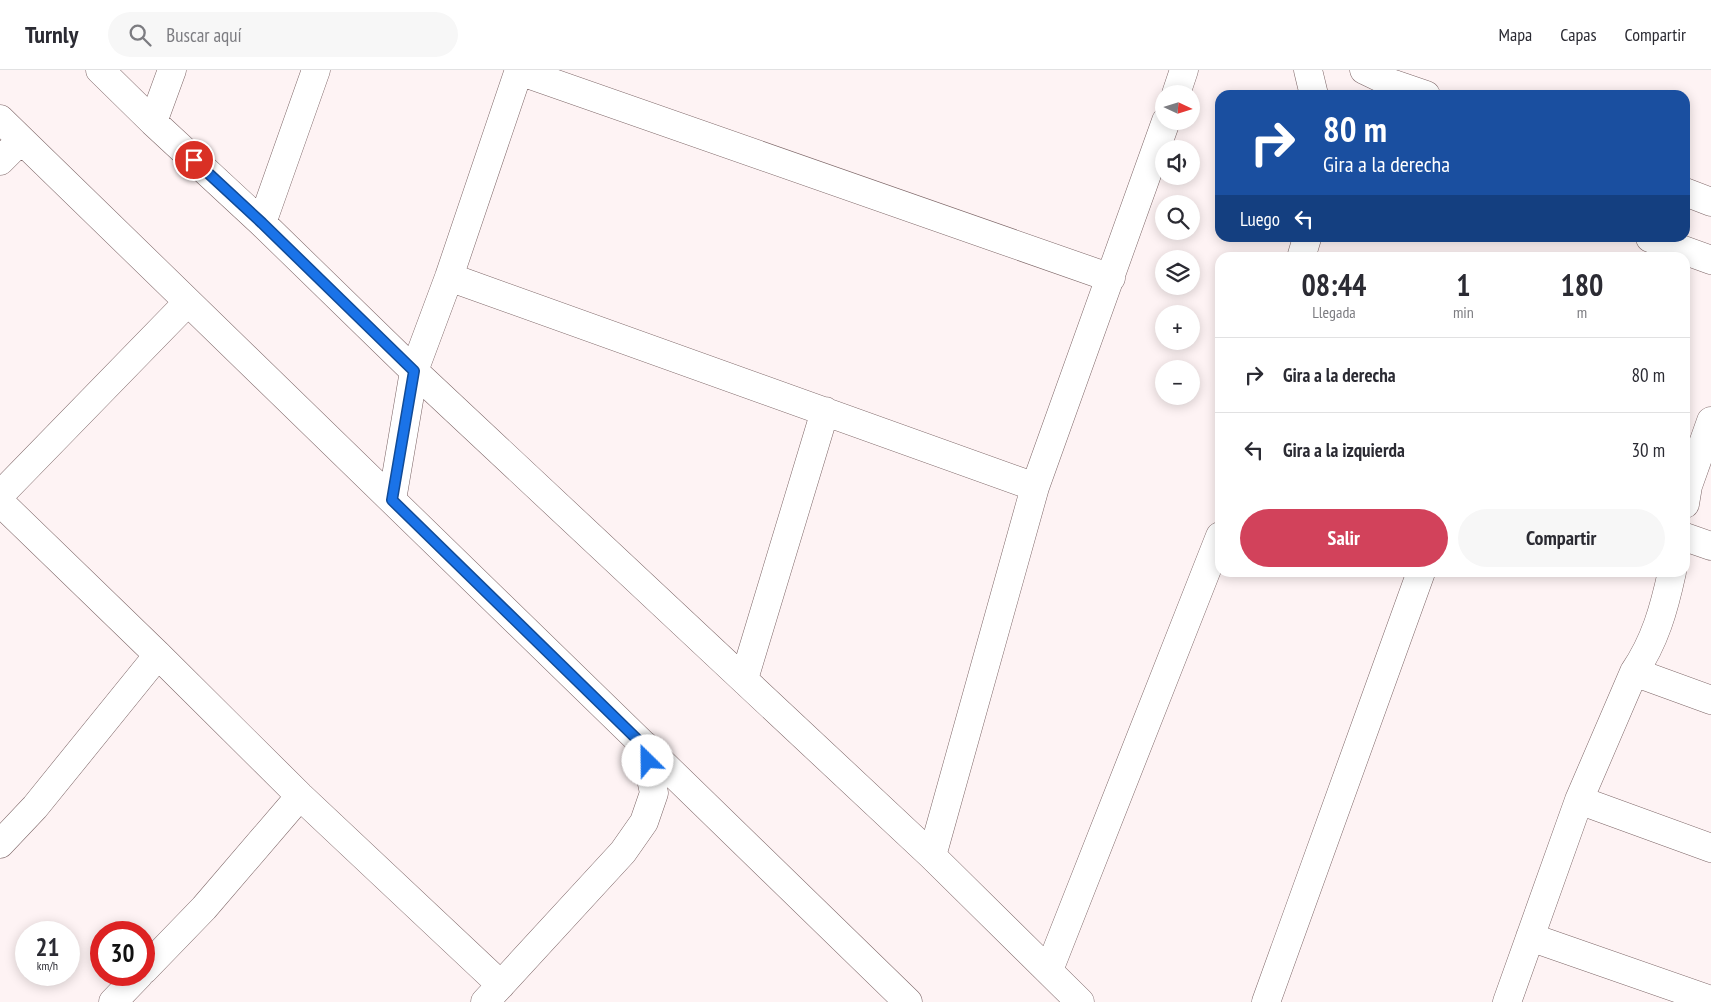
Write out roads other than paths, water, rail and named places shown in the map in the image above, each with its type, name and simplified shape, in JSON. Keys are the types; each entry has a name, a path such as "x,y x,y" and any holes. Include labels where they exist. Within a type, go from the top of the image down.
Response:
{"street":[{"path":"100,70 262,223 414,371 932,856 1080,1002"},
{"path":"153,122 172,70"},
{"path":"262,223 316,70"},
{"path":"392,500 414,371 449,277 519,70 1110,278"},
{"path":"1179,85 1184,70"},
{"path":"1308,70 1313,90"},
{"path":"1364,70 1412,90"},
{"path":"0,119 908,1002"},
{"path":"932,856 1035,487 1163,130"},
{"path":"0,161 21,140"},
{"path":"1690,194 1711,202"},
{"path":"1661,242 1689,252"},
{"path":"1690,252 1711,260"},
{"path":"449,277 1035,487"},
{"path":"0,495 188,302"},
{"path":"744,679 825,411"},
{"path":"1690,480 1711,421"},
{"path":"0,502 300,796 493,994 623,852 644,822 654,793 644,746"},
{"path":"1690,539 1711,546"},
{"path":"1049,970 1215,549"},
{"path":"1266,1002 1419,577"},
{"path":"1507,1002 1579,800 1634,672 1646,655 1660,622 1671,577"},
{"path":"0,844 35,807 158,655"},
{"path":"1634,672 1711,700"},
{"path":"155,959 204,908 300,796"},
{"path":"1579,800 1711,848"},
{"path":"1530,937 1711,1000"},
{"path":"113,1002 128,986"}]}
